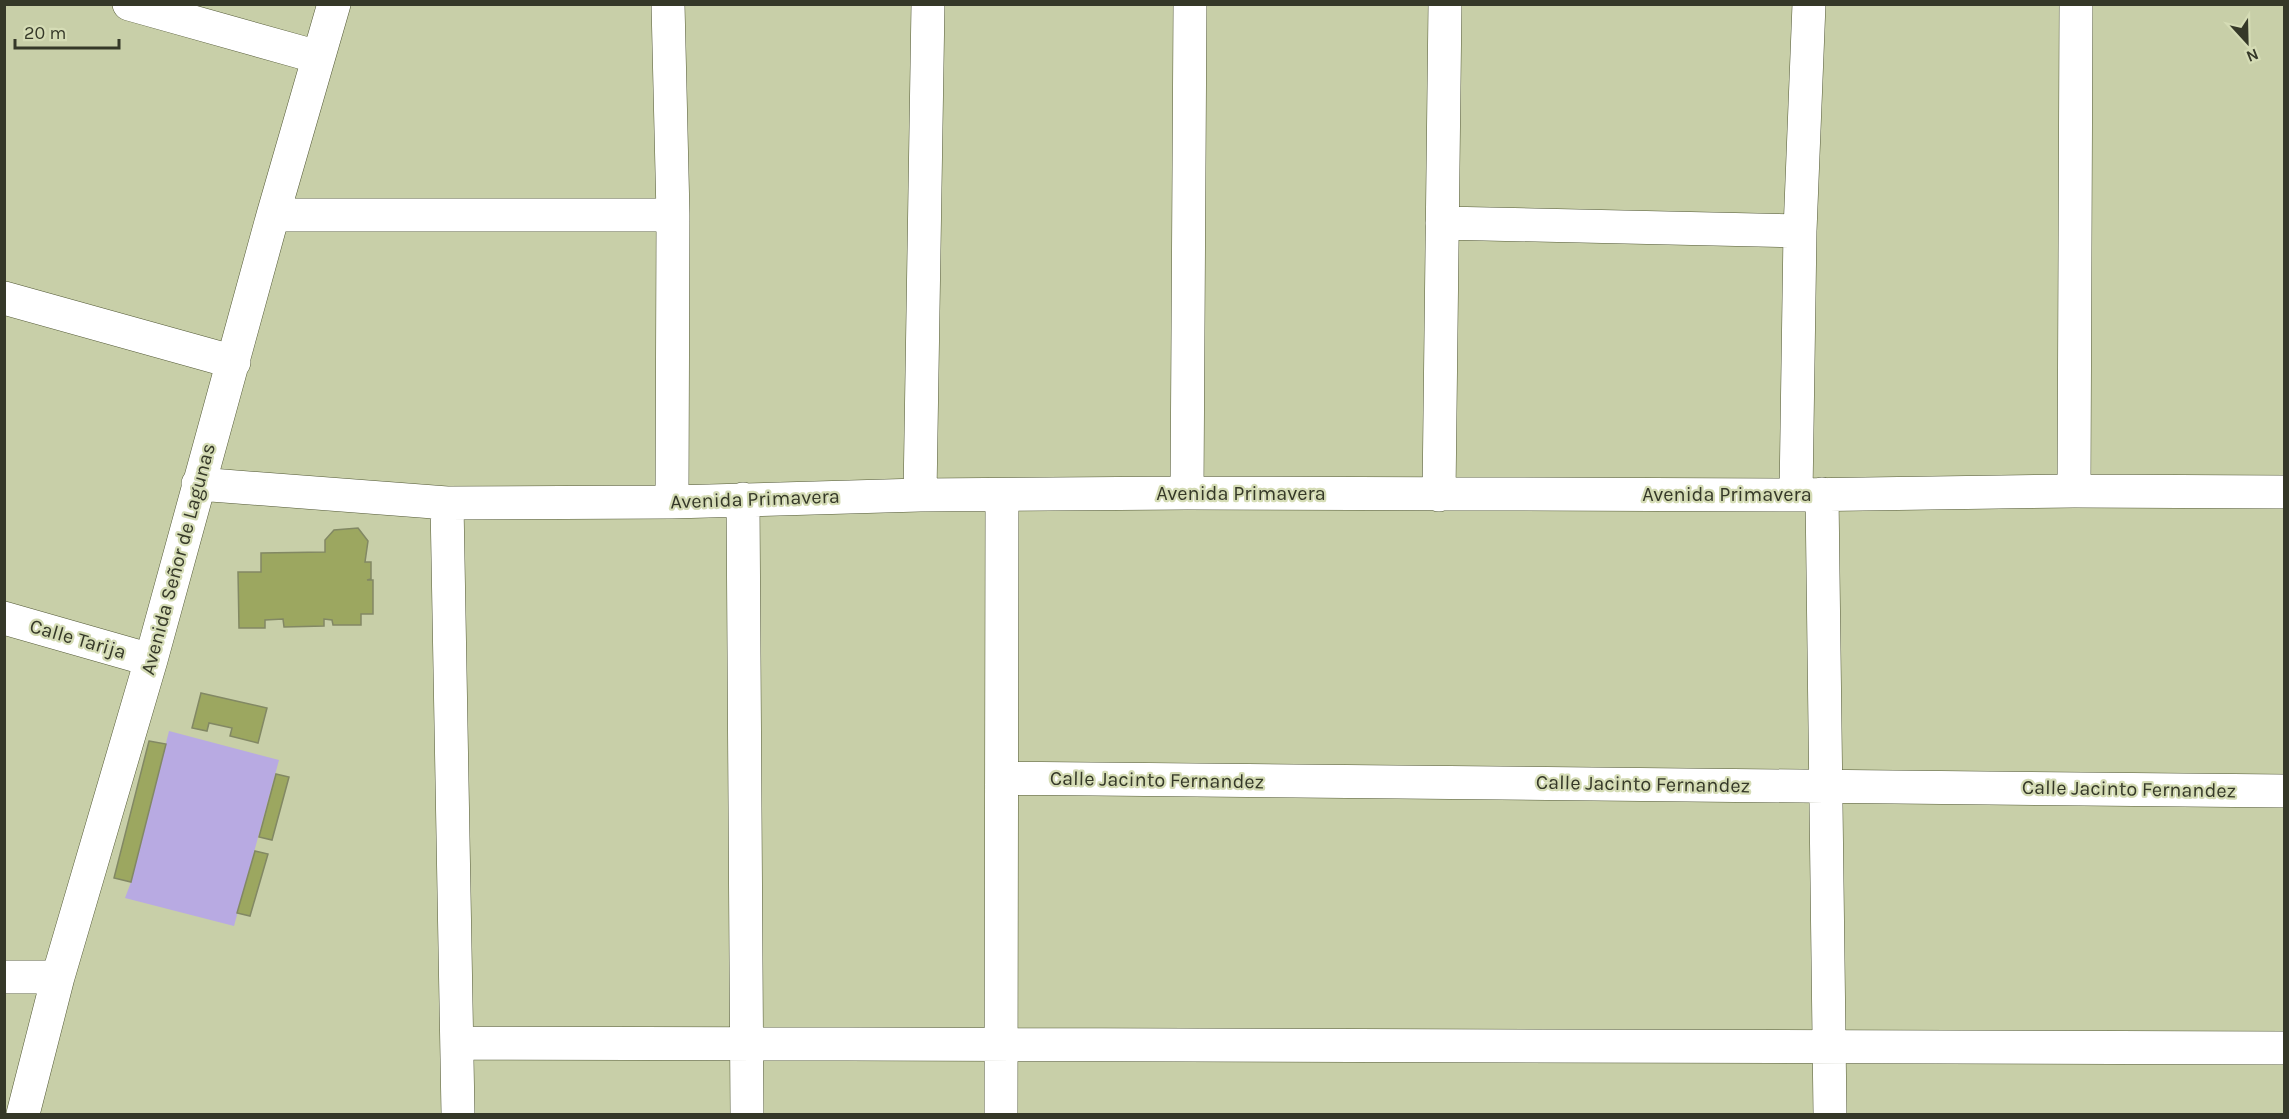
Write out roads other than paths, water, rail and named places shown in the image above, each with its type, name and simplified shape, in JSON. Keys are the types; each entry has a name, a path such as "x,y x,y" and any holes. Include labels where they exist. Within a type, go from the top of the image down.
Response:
{"street":[{"path":"129,4 318,57"},
{"name":"Avenida Señor de Lagunas","path":"23,1114 58,977 151,660 273,215 334,4"},
{"path":"668,4 673,215 672,502"},
{"path":"920,495 928,4"},
{"path":"1187,493 1190,4"},
{"path":"1438,495 1445,4"},
{"path":"1809,4 1800,231 1809,494 1826,786 1830,1114"},
{"path":"2074,491 2076,4"},
{"path":"273,215 673,215"},
{"path":"1442,223 1800,231"},
{"path":"4,298 234,362"},
{"name":"Avenida Primavera","path":"198,484 447,503 672,502 920,495 1187,493 1438,495 2284,492"},
{"path":"1001,1114 1002,495"},
{"path":"743,499 747,1114"},
{"path":"447,503 458,1114"},
{"name":"Calle Tarija","path":"4,618 151,660"},
{"name":"Calle Jacinto Fernandez","path":"1002,778 2284,791"},
{"path":"4,978 58,977"},
{"path":"457,1043 748,1046 2284,1048"}]}
